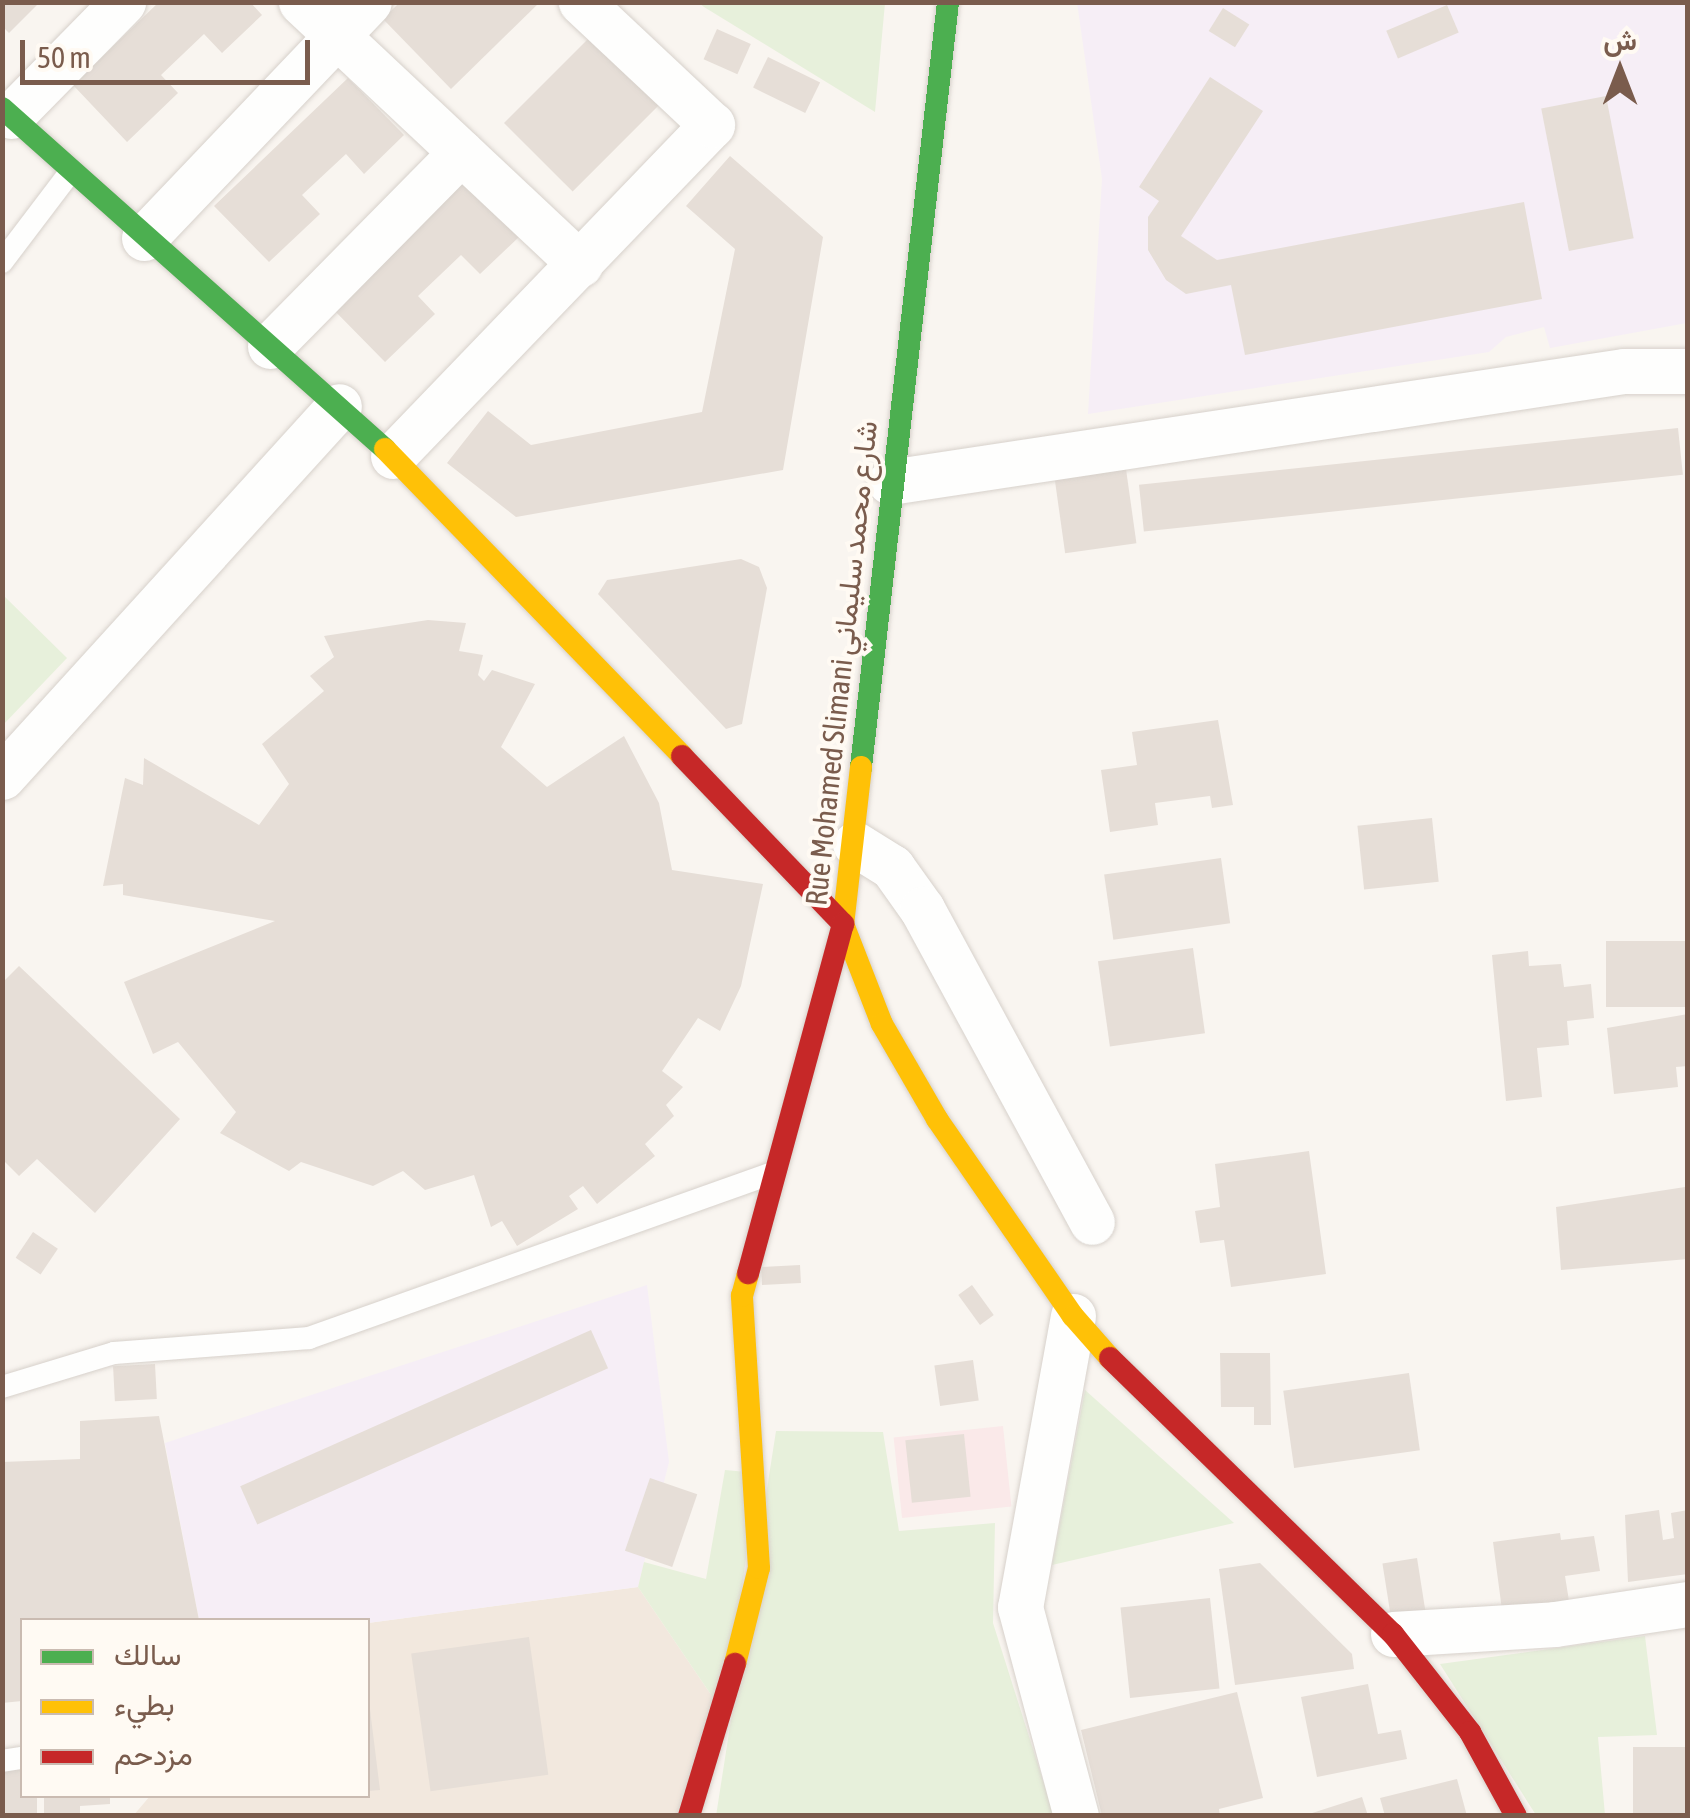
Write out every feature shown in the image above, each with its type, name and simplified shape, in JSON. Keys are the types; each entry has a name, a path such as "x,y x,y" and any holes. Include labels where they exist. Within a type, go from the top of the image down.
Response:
{"street":[{"path":"122,2 7,112 144,238 394,456 842,924 780,1170 742,1296 759,1568 714,1750 689,1816"},
{"path":"301,2 580,264"},
{"path":"144,238 369,2"},
{"path":"394,456 712,125 581,2"},
{"name":"Rue Mohamed Slimani شارع محمد سليماني","path":"948,2 890,482 855,844 842,924 882,1024 937,1119 1073,1316 1150,1404 1393,1634 1470,1732 1516,1816"},
{"path":"270,346 461,152"},
{"path":"890,482 1624,372 1688,372"},
{"path":"2,777 338,406"},
{"path":"855,844 892,868 922,908 1092,1222"},
{"path":"1073,1316 1020,1607 1076,1816"},
{"path":"1393,1634 1555,1624 1688,1604"}],"lane":[{"path":"2,262 71,171"},
{"path":"2,1387 114,1353 309,1338 780,1170"}],"shaded area":[{"path":"1077,2 1687,3 1687,323 1550,348 1544,327 1506,337 1489,352 1088,414 1102,179"},
{"path":"647,1285 669,1462 638,1587 370,1623 370,1618 199,1618 165,1443"},
{"path":"1003,1426 1011,1507 902,1518 894,1437"},
{"path":"638,1587 724,1714 689,1815 133,1816 148,1798 370,1798 370,1623"}],"green space":[{"path":"699,3 885,3 875,112 704,7"},
{"path":"3,595 67,658 2,725"},
{"path":"1085,1390 1234,1523 1052,1565"},
{"path":"776,1431 883,1432 899,1531 995,1523 993,1623 1054,1815 716,1816"},
{"path":"725,1470 758,1473 724,1714 638,1587 644,1562 706,1579"},
{"path":"1645,1636 1657,1735 1598,1737 1605,1815 1536,1815 1440,1664"}],"building":[{"path":"2,2 40,2 9,33 2,26"},
{"path":"159,2 250,2 262,15 222,53 204,34 161,75 178,93 127,142 73,85"},
{"path":"400,2 540,2 451,89 383,19"},
{"path":"1447,5 1459,33 1398,58 1386,31"},
{"path":"1223,8 1249,24 1235,47 1209,31"},
{"path":"717,29 751,44 737,74 704,59"},
{"path":"591,36 660,105 573,192 504,123"},
{"path":"768,57 820,82 805,113 753,88"},
{"path":"1210,77 1263,111 1181,236 1217,260 1524,202 1542,299 1245,355 1231,285 1186,294 1166,280 1148,250 1148,217 1159,201 1139,187"},
{"path":"348,78 404,135 364,174 346,154 302,195 320,214 269,262 214,206"},
{"path":"1606,96 1634,238 1569,251 1541,109"},
{"path":"730,156 823,237 783,470 516,517 447,463 488,411 531,445 702,412 735,249 686,206"},
{"path":"464,178 520,236 480,274 461,255 418,296 435,314 385,362 330,306"},
{"path":"1678,428 1683,475 1144,531 1139,485"},
{"path":"1126,469 1136,543 1065,553 1055,479"},
{"path":"741,559 759,567 767,588 742,724 726,729 598,594 607,580"},
{"path":"428,620 466,623 459,651 483,655 478,675 484,681 492,670 535,684 501,747 547,787 624,736 659,803 672,870 763,884 741,986 720,1031 698,1018 662,1071 683,1087 666,1105 674,1116 645,1144 655,1156 597,1204 583,1186 569,1196 578,1209 517,1246 502,1221 491,1227 474,1175 425,1190 403,1171 373,1186 301,1162 289,1171 220,1133 236,1112 178,1042 153,1054 124,982 275,921 123,895 123,884 103,886 125,778 143,785 144,758 259,825 289,784 262,744 324,691 310,676 334,657 324,636"},
{"path":"1218,720 1233,805 1212,808 1210,796 1155,803 1158,825 1110,832 1101,770 1137,765 1132,732"},
{"path":"1432,818 1439,882 1364,889 1357,826"},
{"path":"1221,858 1230,923 1113,940 1104,874"},
{"path":"1606,941 1688,941 1688,1007 1606,1007"},
{"path":"1193,948 1205,1033 1110,1047 1098,961"},
{"path":"1528,951 1529,966 1561,964 1564,987 1591,984 1594,1018 1567,1021 1569,1045 1537,1048 1542,1097 1506,1101 1492,955"},
{"path":"19,966 180,1119 95,1213 37,1159 19,1176 2,1159 2,983"},
{"path":"1688,1014 1688,1066 1676,1067 1678,1087 1614,1094 1607,1028"},
{"path":"1309,1151 1326,1274 1231,1287 1224,1240 1200,1243 1195,1211 1220,1207 1215,1164"},
{"path":"1685,1187 1688,1259 1561,1270 1556,1207"},
{"path":"33,1232 58,1249 41,1274 16,1258"},
{"path":"800,1265 801,1283 762,1285 761,1267"},
{"path":"972,1285 994,1315 980,1325 958,1295"},
{"path":"591,1330 608,1368 257,1525 240,1486"},
{"path":"1220,1353 1270,1353 1271,1425 1254,1425 1254,1407 1221,1407"},
{"path":"973,1360 979,1401 940,1406 934,1365"},
{"path":"155,1364 157,1399 115,1401 113,1366"},
{"path":"1409,1373 1420,1450 1294,1468 1283,1391"},
{"path":"159,1416 199,1618 20,1618 20,1701 2,1703 2,1462 80,1459 80,1421"},
{"path":"964,1434 971,1497 912,1503 905,1440"},
{"path":"650,1478 697,1494 672,1567 625,1551"},
{"path":"1659,1510 1663,1540 1674,1538 1671,1513 1688,1510 1688,1574 1628,1582 1625,1515"},
{"path":"1560,1533 1561,1540 1594,1536 1600,1571 1565,1576 1569,1601 1502,1610 1493,1542"},
{"path":"1417,1558 1426,1617 1392,1623 1382,1563"},
{"path":"1260,1563 1352,1654 1354,1669 1235,1685 1219,1569"},
{"path":"1210,1598 1220,1689 1130,1698 1120,1607"},
{"path":"529,1637 548,1775 431,1791 411,1654"},
{"path":"1368,1684 1378,1734 1401,1730 1407,1759 1317,1777 1301,1697"},
{"path":"1237,1692 1263,1798 1219,1809 1220,1816 1102,1816 1081,1730"},
{"path":"370,1709 380,1790 370,1791"},
{"path":"1633,1747 1688,1747 1688,1816 1633,1816"},
{"path":"2,1768 20,1768 20,1798 37,1798 37,1816 2,1816"},
{"path":"1457,1779 1467,1816 1385,1816 1380,1798"},
{"path":"1362,1797 1368,1816 1306,1816 1306,1815"},
{"path":"44,1798 110,1798 110,1804 80,1806 80,1816 44,1816"}],"traffic: fast":[{"path":"861,767 948,2"},
{"path":"2,108 385,449"}],"traffic: slow":[{"path":"385,449 682,756"},
{"path":"861,767 843,924 882,1024 937,1119 1073,1316 1110,1358"},
{"path":"735,1664 759,1568 742,1296 748,1273"}],"traffic: jam":[{"path":"682,756 843,924 748,1273"},
{"path":"1110,1358 1393,1634 1470,1732 1516,1816"},
{"path":"689,1816 735,1664"}]}
